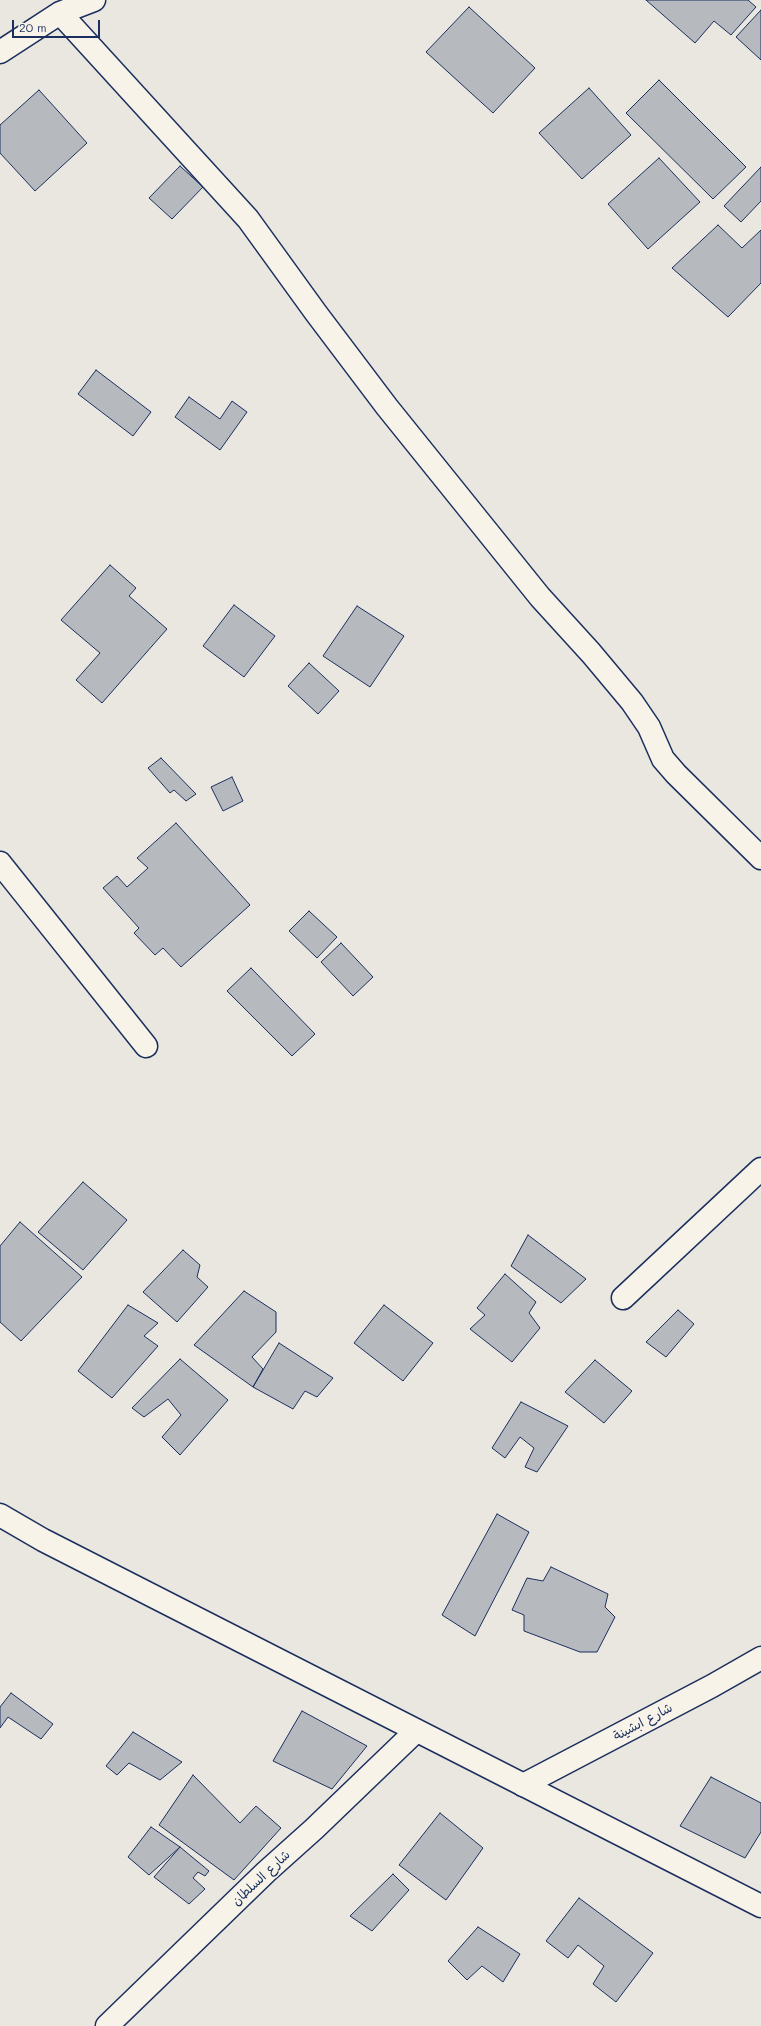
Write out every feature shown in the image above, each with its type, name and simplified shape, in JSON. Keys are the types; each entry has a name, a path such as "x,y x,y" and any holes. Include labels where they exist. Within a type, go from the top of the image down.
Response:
{"street":[{"path":"0,52 60,13 94,0"},
{"path":"60,13 248,219 316,314 387,408 540,597 591,653 632,702 649,727 663,759 681,779 761,858"},
{"path":"0,863 146,1046"},
{"path":"623,1298 761,1169"},
{"path":"0,1515 43,1540 761,1906"},
{"name":"شارع ابشينة","path":"523,1785 712,1686 761,1658"},
{"name":"شارع السلطان","path":"107,2026 266,1872 314,1829 416,1731"}],"building":[{"path":"646,0 748,0 756,7 731,35 714,21 695,43"},
{"path":"469,7 535,68 493,113 426,52"},
{"path":"761,10 761,60 736,37"},
{"path":"659,80 746,167 713,199 626,113"},
{"path":"589,88 631,135 582,179 539,133"},
{"path":"39,90 87,143 35,191 0,153 0,125"},
{"path":"659,158 700,202 648,249 608,204"},
{"path":"180,166 203,187 172,219 149,198"},
{"path":"761,167 761,201 741,222 724,206"},
{"path":"718,225 742,248 761,230 761,283 728,317 672,268"},
{"path":"96,370 151,412 133,436 78,394"},
{"path":"189,397 220,419 232,401 247,412 220,450 175,417"},
{"path":"110,565 136,588 129,596 167,629 102,703 76,680 100,653 61,620"},
{"path":"234,605 275,636 244,677 203,646"},
{"path":"357,606 404,636 370,687 323,656"},
{"path":"309,663 339,691 318,714 288,686"},
{"path":"161,758 196,794 186,801 174,790 170,793 148,768"},
{"path":"232,777 243,801 223,811 211,787"},
{"path":"176,823 250,905 181,967 163,948 155,955 134,933 139,928 103,888 117,876 127,887 148,868 137,858"},
{"path":"309,911 337,937 317,958 289,931"},
{"path":"341,943 373,977 353,996 321,962"},
{"path":"251,968 315,1034 292,1056 227,991"},
{"path":"83,1182 127,1220 83,1270 38,1232"},
{"path":"20,1222 82,1277 21,1341 0,1322 0,1246"},
{"path":"528,1235 586,1279 561,1303 511,1266"},
{"path":"183,1250 200,1265 197,1277 208,1287 177,1322 143,1292"},
{"path":"505,1274 536,1302 529,1313 540,1328 512,1362 470,1329 485,1315 477,1308"},
{"path":"244,1291 276,1312 276,1332 252,1357 263,1369 253,1387 194,1345"},
{"path":"128,1305 158,1323 144,1336 158,1346 112,1398 78,1371"},
{"path":"384,1305 433,1343 403,1381 354,1343"},
{"path":"678,1310 694,1324 666,1357 646,1342"},
{"path":"279,1343 333,1378 317,1397 305,1391 293,1409 253,1387"},
{"path":"180,1359 228,1400 180,1455 162,1437 181,1415 168,1399 144,1417 132,1408"},
{"path":"595,1360 632,1391 604,1423 565,1392"},
{"path":"521,1402 568,1426 537,1472 525,1467 534,1448 520,1437 505,1458 492,1448"},
{"path":"497,1514 529,1532 475,1636 442,1615"},
{"path":"551,1567 608,1594 605,1607 615,1617 597,1652 580,1652 524,1631 524,1615 512,1610 527,1578 543,1581"},
{"path":"11,1693 53,1724 41,1739 8,1717 0,1728 0,1707"},
{"path":"302,1711 367,1746 332,1789 273,1761"},
{"path":"133,1732 182,1762 160,1780 129,1763 117,1775 106,1766"},
{"path":"193,1775 240,1823 256,1806 281,1828 234,1880 159,1825"},
{"path":"711,1777 761,1803 761,1832 745,1858 680,1826"},
{"path":"440,1813 483,1848 446,1900 399,1865"},
{"path":"151,1827 180,1847 149,1875 128,1857"},
{"path":"180,1847 209,1871 205,1876 198,1872 193,1878 205,1889 189,1904 154,1877"},
{"path":"393,1874 409,1890 372,1931 350,1916"},
{"path":"579,1898 653,1953 616,2002 593,1984 604,1966 578,1945 568,1958 546,1941"},
{"path":"478,1927 520,1954 503,1982 482,1966 467,1980 448,1961"}]}
